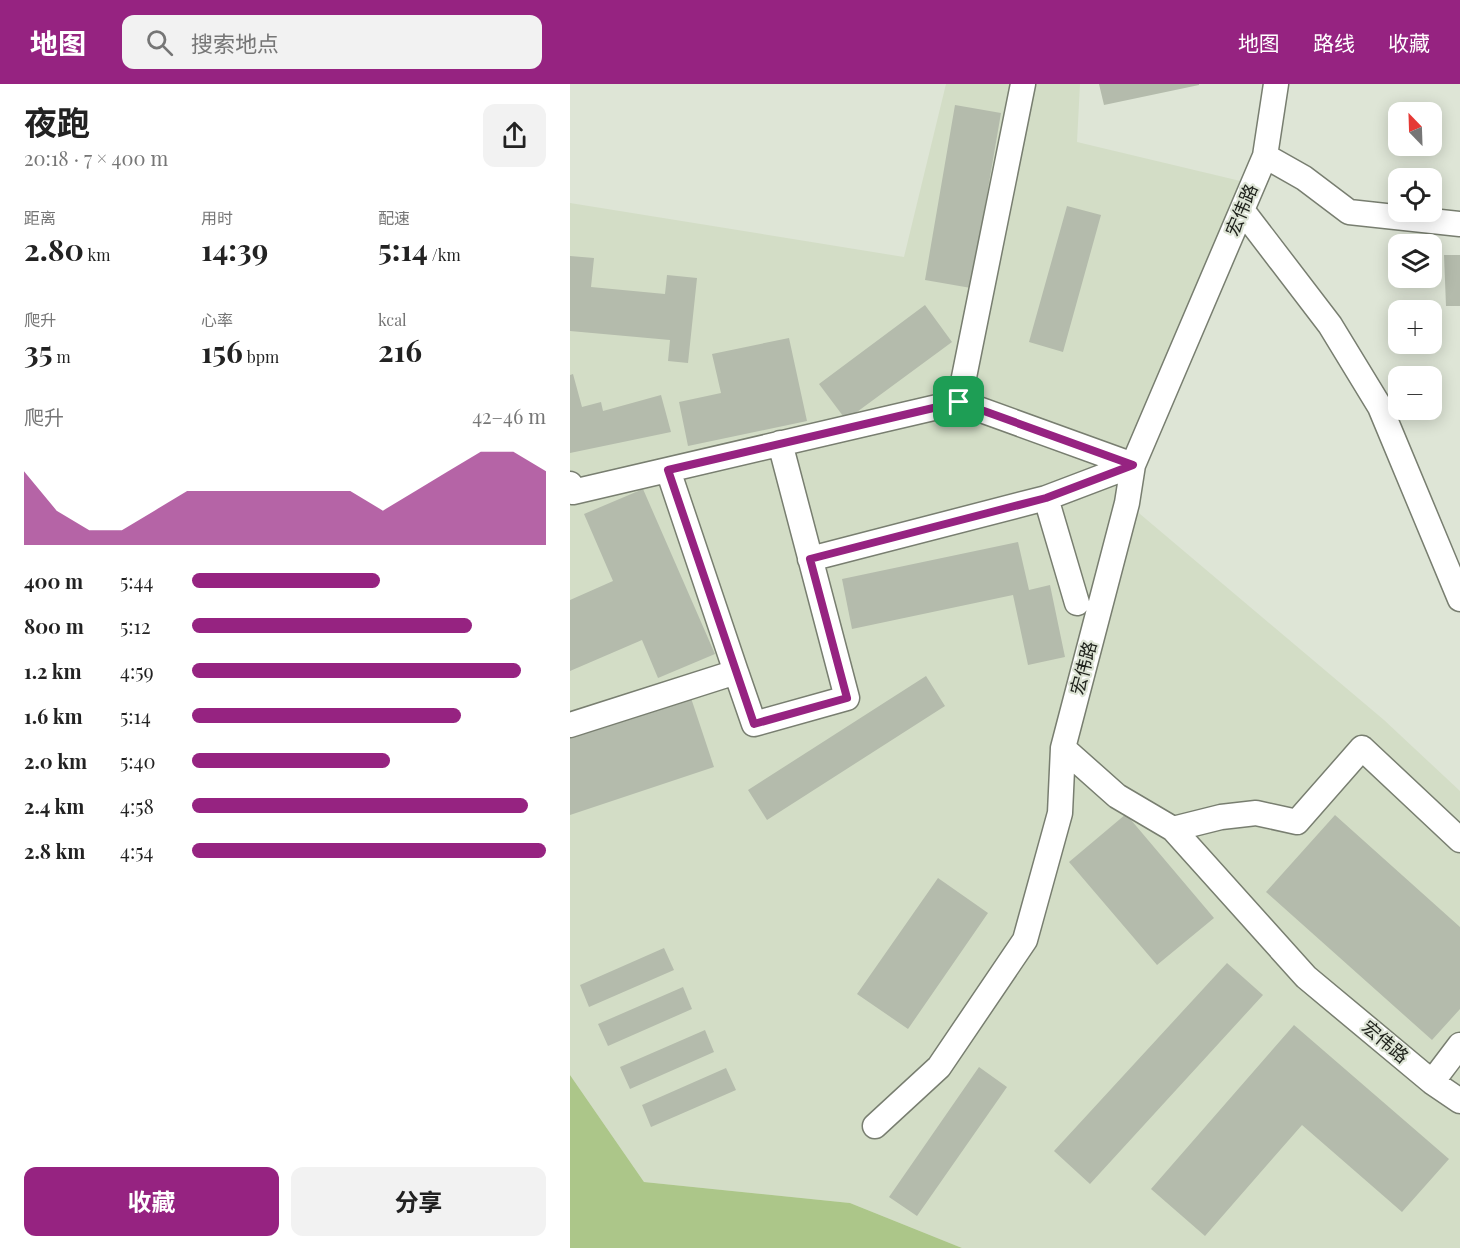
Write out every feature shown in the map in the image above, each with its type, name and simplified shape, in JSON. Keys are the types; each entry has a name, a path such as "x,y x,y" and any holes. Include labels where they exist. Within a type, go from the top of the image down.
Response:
{"street":[{"path":"959,402 1023,84"},
{"name":"宏伟路","path":"1276,84 1265,156 1133,465 1127,503 1062,748 1117,796 1173,829 1306,976 1432,1082 1460,1101"},
{"path":"1265,156 1304,178 1349,212 1460,224"},
{"path":"1242,210 1330,325 1380,407 1460,599"},
{"path":"571,489 668,470 959,402 1133,465"},
{"path":"668,470 754,724 847,698 780,443"},
{"path":"810,559 1046,498 1133,465"},
{"path":"1046,498 1077,603"},
{"path":"570,725 736,672"},
{"path":"875,1126 939,1066 1024,940 1060,813 1062,748"},
{"path":"1173,829 1221,817 1256,813 1297,822 1362,748 1460,840"},
{"path":"1432,1082 1460,1045"}],"shaded area":[{"path":"946,84 1080,84 1077,142 1253,184 1127,503 1384,720 1460,791 1460,1248 962,1248 850,1203 644,1182 570,1075 570,203 904,257"}],"green space":[{"path":"570,1075 644,1182 850,1203 962,1248 570,1248"}],"building":[{"path":"1099,84 1199,84 1199,85 1104,105"},
{"path":"955,105 1001,113 971,288 925,280"},
{"path":"1067,206 1101,215 1063,352 1029,342"},
{"path":"1444,255 1460,255 1460,306 1446,306"},
{"path":"570,256 594,258 591,287 665,294 667,275 697,278 688,363 668,361 670,340 570,331"},
{"path":"925,305 952,342 846,420 819,384"},
{"path":"789,338 807,421 688,446 679,402 721,393 712,354"},
{"path":"573,374 582,407 601,402 603,411 661,395 671,432 570,453 570,375"},
{"path":"643,489 715,654 658,678 642,640 570,671 570,600 613,581 584,514"},
{"path":"1018,542 1029,590 1050,585 1065,657 1028,665 1013,595 852,629 842,579"},
{"path":"926,676 945,706 767,820 748,790"},
{"path":"691,698 714,767 570,815 570,738"},
{"path":"1126,814 1214,918 1157,965 1069,862"},
{"path":"1335,815 1460,927 1460,1009 1432,1040 1266,892"},
{"path":"938,878 988,913 908,1029 857,994"},
{"path":"664,948 674,970 589,1007 580,985"},
{"path":"1227,963 1263,995 1090,1184 1054,1151"},
{"path":"683,987 692,1009 608,1046 598,1024"},
{"path":"1294,1025 1449,1159 1402,1212 1302,1125 1205,1236 1151,1189"},
{"path":"705,1030 714,1052 630,1089 620,1067"},
{"path":"979,1067 1007,1087 917,1216 889,1197"},
{"path":"726,1068 736,1090 651,1127 642,1105"}],"route":[{"path":"959,402 1133,465 1046,498 810,559 847,698 754,724 668,470 959,402"}]}
